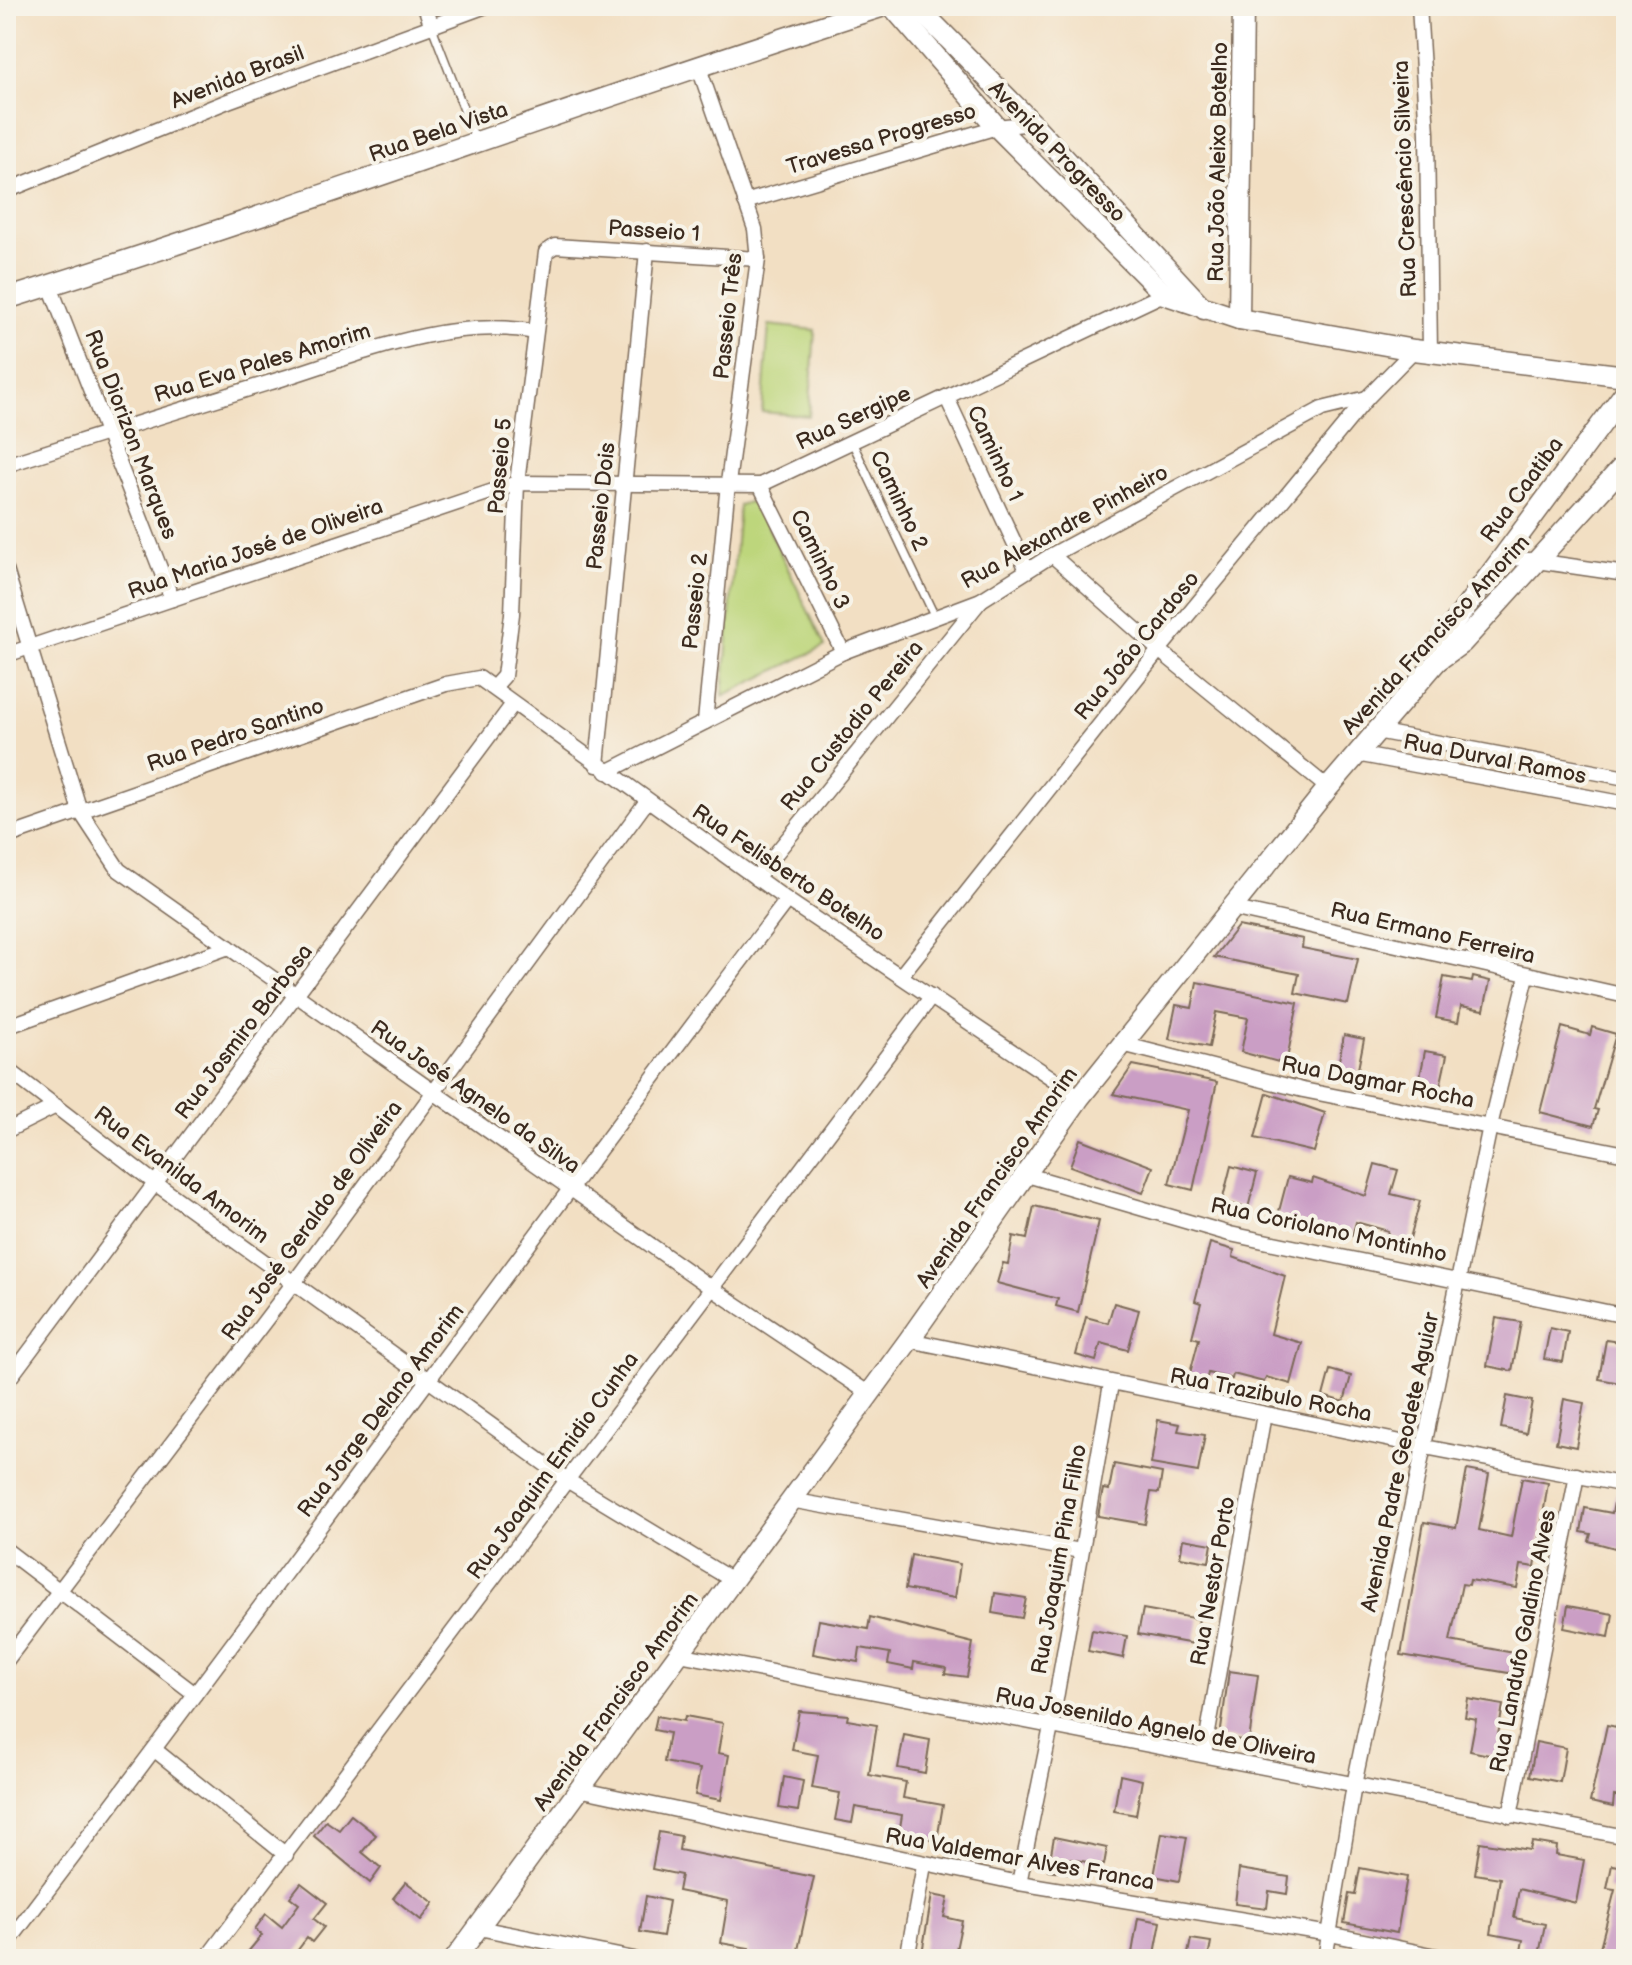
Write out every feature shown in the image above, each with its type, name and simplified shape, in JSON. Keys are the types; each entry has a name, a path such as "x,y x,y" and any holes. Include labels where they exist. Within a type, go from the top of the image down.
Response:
{"street":[{"path":"425,6 432,27"},
{"name":"Avenida Brasil","path":"6,191 228,101 432,27 464,10 486,6"},
{"name":"Rua Bela Vista","path":"6,299 477,143 698,65 884,6"},
{"name":"Avenida Progresso","path":"892,6 997,127 1164,294 1239,319 1422,351 1626,376"},
{"name":"Avenida Progresso","path":"916,6 1032,123 1185,284 1204,309"},
{"name":"Rua João Aleixo Botelho","path":"1239,319 1243,6"},
{"name":"Rua Crescêncio Silveira","path":"1419,6 1427,133 1422,351"},
{"name":"Passeio Três","path":"698,65 755,229 758,259 728,483"},
{"name":"Travessa Progresso","path":"745,202 997,127 1032,123"},
{"name":"Passeio 1","path":"548,249 647,251 758,259"},
{"name":"Passeio 5","path":"495,686 504,676 512,614 517,483 544,255 548,249"},
{"name":"Passeio Dois","path":"602,768 647,251"},
{"name":"Rua Sergipe","path":"517,483 760,485 1185,284"},
{"name":"Rua Diorizon Marques","path":"50,286 172,599"},
{"name":"Rua Eva Pales Amorim","path":"6,465 396,344 474,329 513,327 535,332"},
{"name":"Rua João Cardoso","path":"902,974 1159,650 1367,398 1422,351"},
{"name":"Rua Caatiba","path":"1437,661 1440,642 1626,391"},
{"name":"Caminho 1","path":"947,398 1027,570"},
{"name":"Rua Alexandre Pinheiro","path":"602,768 705,722 843,652 981,600 1052,555 1322,409 1367,398"},
{"name":"Avenida Francisco Amorim","path":"455,1959 583,1790 732,1580 909,1340 1080,1097 1356,754 1437,661 1462,643 1626,463"},
{"name":"Rua Maria José de Oliveira","path":"6,655 517,483"},
{"name":"Passeio 2","path":"705,722 728,483"},
{"name":"Caminho 3","path":"760,485 843,652"},
{"path":"1052,555 1159,650 1328,788"},
{"path":"1501,556 1626,574"},
{"name":"Rua José Agnelo da Silva","path":"6,570 80,811 119,870 710,1287 868,1393"},
{"name":"Rua Custodio Pereira","path":"756,878 981,600"},
{"name":"Rua Felisberto Botelho","path":"479,678 495,686 513,704 787,900 902,974 1080,1097"},
{"name":"Rua Pedro Santino","path":"6,837 446,684 479,678"},
{"name":"Rua Josmiro Barbosa","path":"6,1383 513,704"},
{"name":"Rua Durval Ramos","path":"1376,731 1626,778"},
{"name":"Rua Durval Ramos","path":"1356,754 1626,804"},
{"name":"Rua José Geraldo de Oliveira","path":"6,1661 293,1284 647,801"},
{"name":"Rua Jorge Delano Amorim","path":"6,1945 430,1382 569,1187 787,900"},
{"name":"Rua Ermano Ferreira","path":"1231,908 1626,996"},
{"path":"6,1027 229,947"},
{"name":"Avenida Padre Geodete Aguiar","path":"1325,1959 1354,1785 1458,1278 1490,1126 1527,976"},
{"name":"Rua Joaquim Emidio Cunha","path":"206,1959 570,1482 710,1287 932,996"},
{"name":"Rua Dagmar Rocha","path":"1122,1044 1303,1090 1626,1154"},
{"name":"Rua Evanilda Amorim","path":"6,1068 155,1183 570,1482 732,1580"},
{"path":"6,1131 56,1106"},
{"name":"Rua Coriolano Montinho","path":"1027,1175 1230,1234 1458,1278 1626,1316"},
{"name":"Rua Trazibulo Rocha","path":"909,1340 1111,1384 1626,1485"},
{"name":"Rua Joaquim Pina Filho","path":"1019,1883 1051,1727 1111,1384"},
{"name":"Rua Nestor Porto","path":"1204,1755 1264,1414"},
{"name":"Rua Landufo Galdino Alves","path":"1510,1816 1577,1475"},
{"path":"790,1500 1081,1551"},
{"path":"6,1550 195,1694"},
{"name":"Rua Josenildo Agnelo de Oliveira","path":"679,1654 1626,1837"},
{"path":"155,1750 286,1855"},
{"name":"Rua Valdemar Alves Franca","path":"583,1790 924,1865 1330,1934 1451,1959"},
{"path":"907,1959 924,1865"},
{"path":"479,1928 634,1959"}],"lane":[{"path":"432,27 477,143"},
{"name":"Caminho 2","path":"852,442 935,617"}],"green space":[{"path":"769,325 815,330 809,416 762,412"},
{"path":"755,500 825,646 723,696 739,505"}],"building":[{"path":"1238,926 1303,939 1302,948 1358,959 1348,1004 1295,993 1299,974 1214,957"},
{"path":"1444,977 1472,982 1473,977 1490,981 1484,1010 1461,1006 1458,1022 1436,1018"},
{"path":"1197,982 1298,1003 1286,1064 1241,1052 1248,1018 1216,1012 1209,1047 1169,1039 1176,1005 1192,1008"},
{"path":"1562,1027 1590,1035 1592,1027 1616,1034 1594,1109 1598,1110 1593,1126 1540,1112"},
{"path":"1344,1035 1364,1039 1357,1074 1337,1070"},
{"path":"1425,1051 1447,1055 1439,1092 1418,1088"},
{"path":"1133,1065 1217,1082 1193,1190 1169,1184 1188,1110 1113,1094"},
{"path":"1267,1093 1325,1113 1314,1152 1255,1138"},
{"path":"1080,1139 1153,1167 1143,1193 1070,1166"},
{"path":"1375,1164 1398,1170 1391,1194 1420,1201 1409,1242 1387,1236 1388,1231 1356,1222 1352,1236 1278,1215 1288,1177 1312,1183 1313,1178 1366,1196"},
{"path":"1231,1166 1257,1173 1248,1208 1222,1202"},
{"path":"1034,1206 1099,1221 1078,1312 1056,1306 1058,1299 997,1283 1003,1263 1008,1264 1013,1236 1027,1239"},
{"path":"1210,1243 1234,1250 1233,1257 1285,1276 1271,1334 1302,1343 1291,1384 1266,1377 1264,1382 1233,1374 1232,1379 1208,1373 1205,1385 1188,1381 1199,1339 1192,1337 1201,1303 1195,1301"},
{"path":"1114,1303 1139,1310 1128,1350 1101,1343 1096,1361 1076,1355 1086,1317 1108,1323"},
{"path":"1496,1318 1521,1322 1512,1371 1487,1366"},
{"path":"1550,1328 1568,1332 1563,1362 1544,1359"},
{"path":"1606,1340 1626,1343 1626,1384 1599,1379"},
{"path":"1330,1370 1351,1376 1344,1402 1323,1396"},
{"path":"1507,1396 1532,1401 1526,1433 1501,1428"},
{"path":"1564,1399 1584,1403 1576,1447 1556,1443"},
{"path":"1158,1420 1180,1424 1178,1431 1205,1435 1198,1472 1151,1464"},
{"path":"1114,1464 1162,1473 1159,1493 1151,1492 1145,1524 1098,1516 1103,1489 1109,1490"},
{"path":"1467,1470 1489,1474 1479,1530 1511,1537 1522,1478 1548,1483 1535,1567 1521,1565 1517,1588 1470,1580 1469,1585 1462,1584 1450,1641 1519,1654 1515,1674 1401,1655 1424,1522 1456,1528"},
{"path":"1616,1493 1626,1495 1626,1551 1589,1541 1591,1534 1581,1532 1585,1508 1612,1513"},
{"path":"1183,1539 1212,1544 1209,1562 1180,1557"},
{"path":"911,1555 960,1564 955,1598 905,1589"},
{"path":"995,1593 1026,1598 1022,1618 992,1613"},
{"path":"1568,1606 1613,1614 1609,1637 1564,1628"},
{"path":"1143,1609 1199,1619 1194,1644 1138,1634"},
{"path":"870,1617 973,1643 967,1677 945,1674 946,1668 914,1662 913,1669 888,1664 890,1653 860,1648 858,1662 813,1654 819,1620 868,1629"},
{"path":"1092,1630 1127,1636 1123,1658 1088,1651"},
{"path":"1229,1671 1258,1675 1249,1741 1220,1737"},
{"path":"1468,1699 1503,1705 1498,1735 1503,1736 1499,1757 1470,1751 1476,1719 1465,1717"},
{"path":"799,1711 848,1715 847,1720 877,1725 869,1775 906,1782 903,1798 943,1805 937,1840 912,1836 911,1842 898,1840 902,1815 855,1807 852,1823 835,1820 840,1793 812,1788 818,1755 792,1750"},
{"path":"657,1716 684,1721 685,1716 723,1723 718,1753 729,1755 721,1800 695,1795 700,1769 664,1762 669,1733 654,1730"},
{"path":"1607,1725 1626,1729 1626,1798 1614,1796 1613,1807 1590,1802"},
{"path":"904,1735 930,1740 925,1773 898,1768"},
{"path":"1536,1742 1566,1748 1560,1782 1530,1776"},
{"path":"1120,1775 1142,1780 1136,1815 1114,1811"},
{"path":"784,1777 803,1781 798,1811 779,1808"},
{"path":"351,1815 376,1835 362,1852 381,1868 370,1883 314,1836 326,1821 339,1830"},
{"path":"659,1832 681,1836 679,1850 814,1877 796,1959 748,1959 749,1948 721,1943 728,1901 678,1891 681,1875 652,1869"},
{"path":"1162,1833 1187,1837 1179,1881 1154,1876"},
{"path":"1054,1837 1107,1848 1104,1865 1070,1859 1067,1873 1048,1870"},
{"path":"1480,1842 1530,1850 1532,1842 1557,1846 1556,1855 1584,1860 1576,1903 1519,1889 1514,1918 1545,1924 1539,1955 1521,1951 1523,1940 1491,1934 1500,1878 1475,1874"},
{"path":"1612,1865 1626,1867 1626,1959 1597,1959 1615,1890 1607,1889"},
{"path":"1360,1868 1407,1877 1397,1933 1344,1923 1349,1894 1355,1895"},
{"path":"1239,1869 1289,1877 1287,1894 1269,1891 1267,1908 1235,1904"},
{"path":"406,1882 434,1903 421,1920 393,1898"},
{"path":"301,1883 327,1903 314,1919 324,1927 312,1942 307,1938 291,1959 242,1959 262,1935 255,1929 266,1914 282,1927 299,1904 290,1897"},
{"path":"932,1895 948,1898 944,1917 962,1921 954,1959 921,1959"},
{"path":"646,1896 669,1901 663,1936 640,1932"},
{"path":"1138,1918 1161,1922 1154,1959 1131,1959"},
{"path":"1191,1939 1211,1942 1208,1959 1187,1959"}]}
